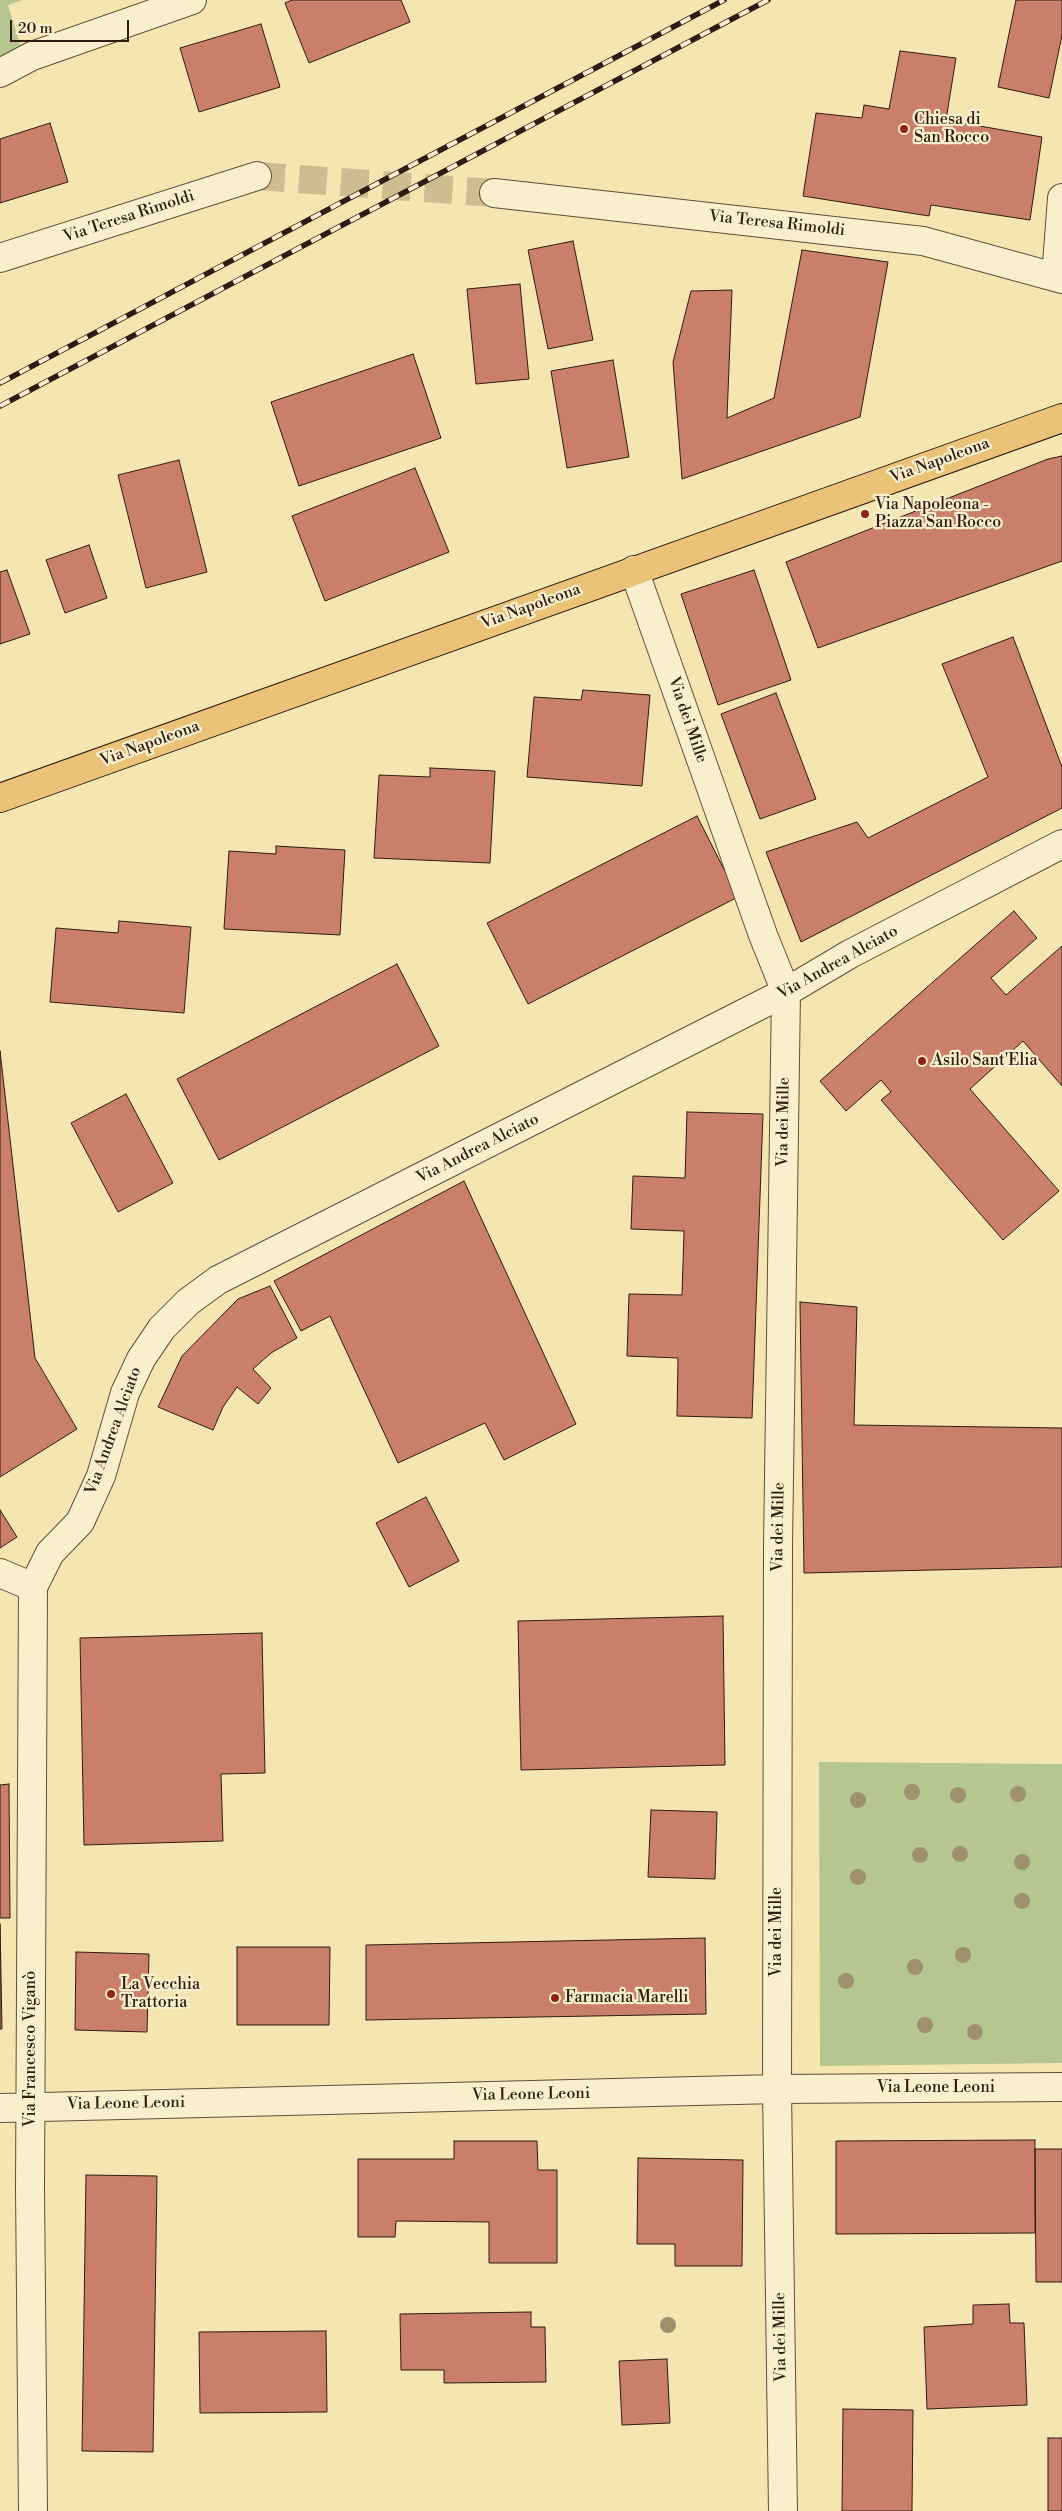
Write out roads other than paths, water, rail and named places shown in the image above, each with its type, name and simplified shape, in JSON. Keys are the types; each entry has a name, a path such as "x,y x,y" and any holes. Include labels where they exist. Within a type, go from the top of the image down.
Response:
{"main road":[{"name":"Via Napoleona","path":"0,798 1062,418"}],"street":[{"path":"0,73 32,56 192,0"},
{"name":"Via Teresa Rimoldi","path":"0,258 257,176"},
{"name":"Via Teresa Rimoldi","path":"494,193 923,241 1059,278"},
{"path":"1059,278 1062,198"},
{"name":"Via dei Mille","path":"634,570 763,935 786,992 778,1546 777,2089 784,2511"},
{"name":"Via Andrea Alciato","path":"33,1588 50,1553 80,1522 101,1476 125,1393 141,1359 162,1328 188,1302 218,1280 786,992 850,954 1062,844"},
{"path":"0,1573 33,1588"},
{"name":"Via Francesco Viganò","path":"33,1588 31,2106 33,2511"},
{"name":"Via Leone Leoni","path":"0,2108 777,2089 1062,2087"}],"tunnel":[{"path":"257,176 494,193"}],"railway":[{"path":"0,383 724,0"},
{"path":"0,406 768,0"}],"place":[{"name":"Chiesa di San Rocco","path":"904,129"},
{"name":"Via Napoleona - Piazza San Rocco","path":"865,514"},
{"name":"Asilo Sant'Elia","path":"922,1061"},
{"name":"La Vecchia Trattoria","path":"111,1994"},
{"name":"Farmacia Marelli","path":"555,1998"}]}
